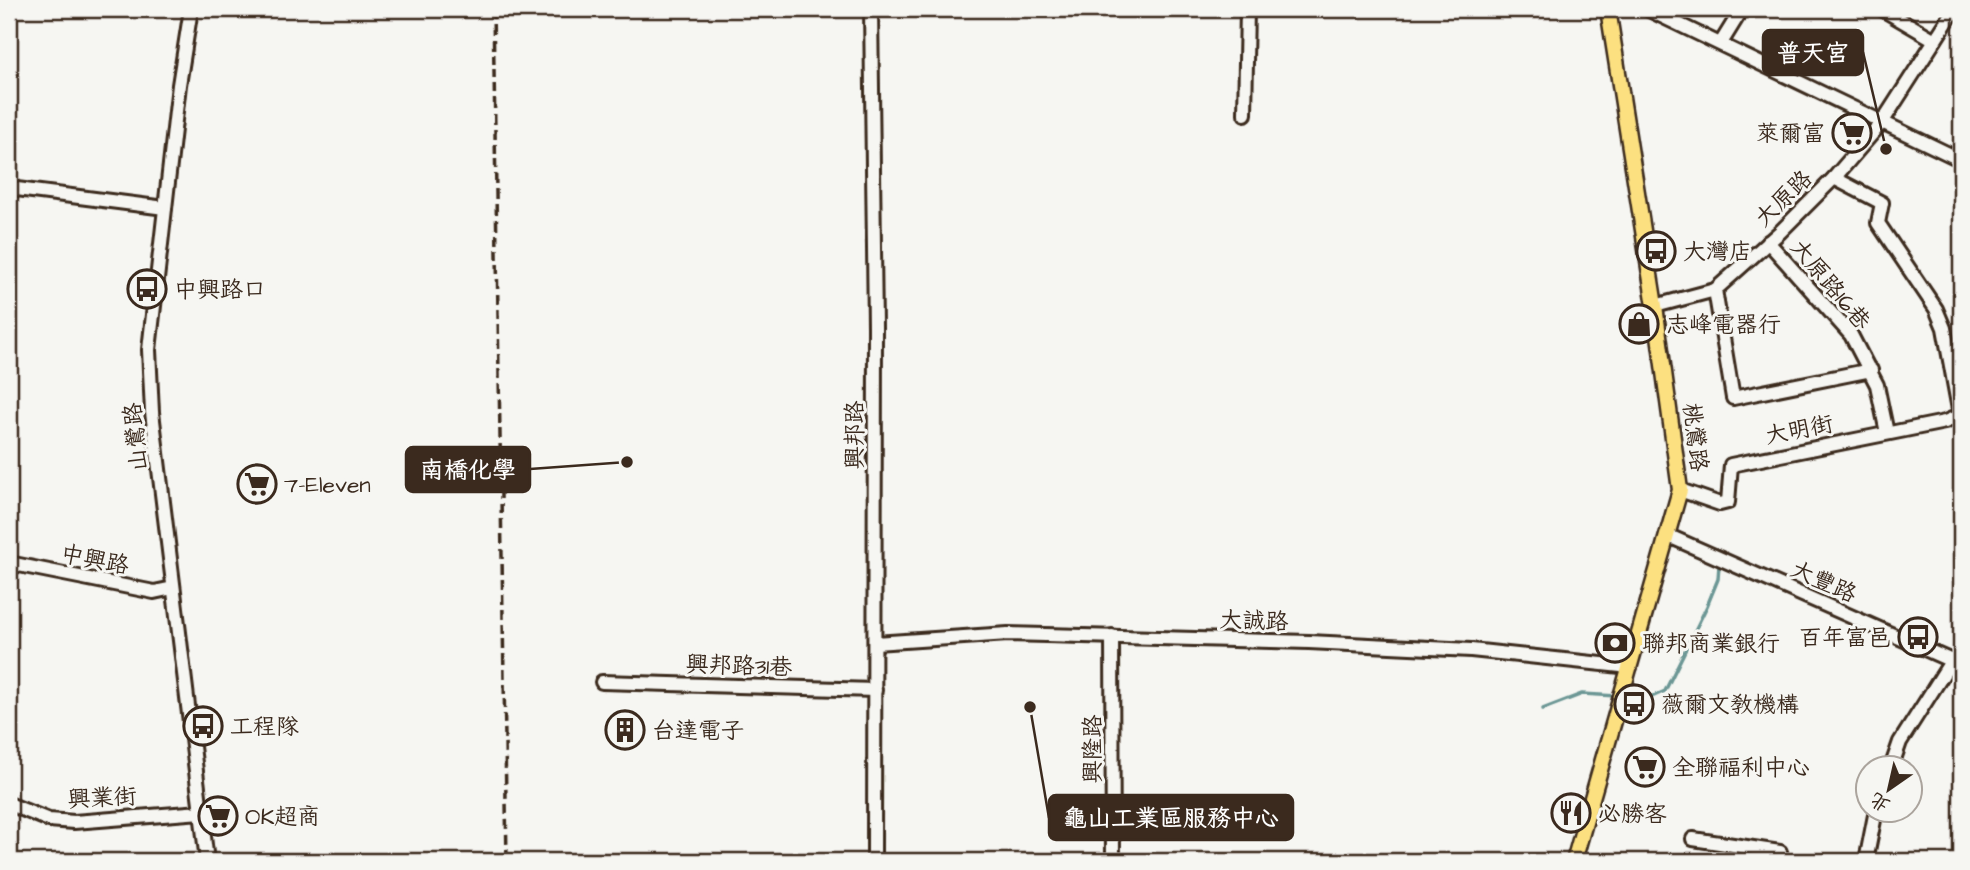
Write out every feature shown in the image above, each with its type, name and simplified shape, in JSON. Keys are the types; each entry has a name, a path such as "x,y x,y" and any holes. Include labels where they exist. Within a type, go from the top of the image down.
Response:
{"main road":[{"name":"桃鶯路","path":"1574,861 1680,490 1655,306 1608,9"}],"street":[{"name":"山鶯路","path":"191,9 178,85 149,350 152,412 207,861"},
{"name":"興邦路","path":"871,9 874,861"},
{"path":"1245,114 1247,9"},
{"path":"1647,9 1961,160"},
{"path":"1721,43 1742,9"},
{"path":"1882,9 1935,40"},
{"name":"大原路","path":"1655,306 1714,290 1834,178 1882,121 1955,9"},
{"path":"1834,178 1882,203 1878,223 1936,309 1944,328 1961,415"},
{"path":"9,188 165,208"},
{"name":"大原路16巷","path":"1768,242 1851,335 1871,370 1887,433"},
{"path":"1714,290 1733,398 1871,370"},
{"name":"大明街","path":"1680,490 1720,504 1728,502 1731,465 1945,422 1961,415"},
{"name":"大豐路","path":"1669,536 1957,662"},
{"name":"中興路","path":"9,563 154,592 173,588"},
{"name":"大誠路","path":"875,643 1008,634 1112,636 1471,650 1630,667"},
{"name":"興隆路","path":"1112,636 1113,861"},
{"path":"1896,754 1900,741 1957,662"},
{"name":"興邦路31巷","path":"602,681 875,690"},
{"name":"興業街","path":"9,804 49,820 74,822 201,811"},
{"path":"1866,861 1873,824"},
{"path":"1693,839 1780,852 1782,861"}],"waterway":[{"path":"1625,697 1645,700 1665,691 1707,606 1718,579 1719,565"},
{"path":"1543,709 1582,694 1617,696"}],"railway":[{"path":"493,9 507,861"}],"place":[{"name":"萊爾富","path":"1852,133"},
{"name":"普天宮","path":"1886,149"},
{"name":"大灣店","path":"1656,251"},
{"name":"中興路口","path":"147,289"},
{"name":"志峰電器行","path":"1639,324"},
{"name":"南橋化學","path":"627,462"},
{"name":"7-Eleven","path":"257,484"},
{"name":"百年富邑","path":"1918,637"},
{"name":"聯邦商業銀行","path":"1615,643"},
{"name":"薇爾文教機構","path":"1634,704"},
{"name":"龜山工業區服務中心","path":"1030,707"},
{"name":"工程隊","path":"203,726"},
{"name":"台達電子","path":"625,730"},
{"name":"全聯福利中心","path":"1645,767"},
{"name":"必勝客","path":"1571,813"},
{"name":"OK超商","path":"218,816"}]}
